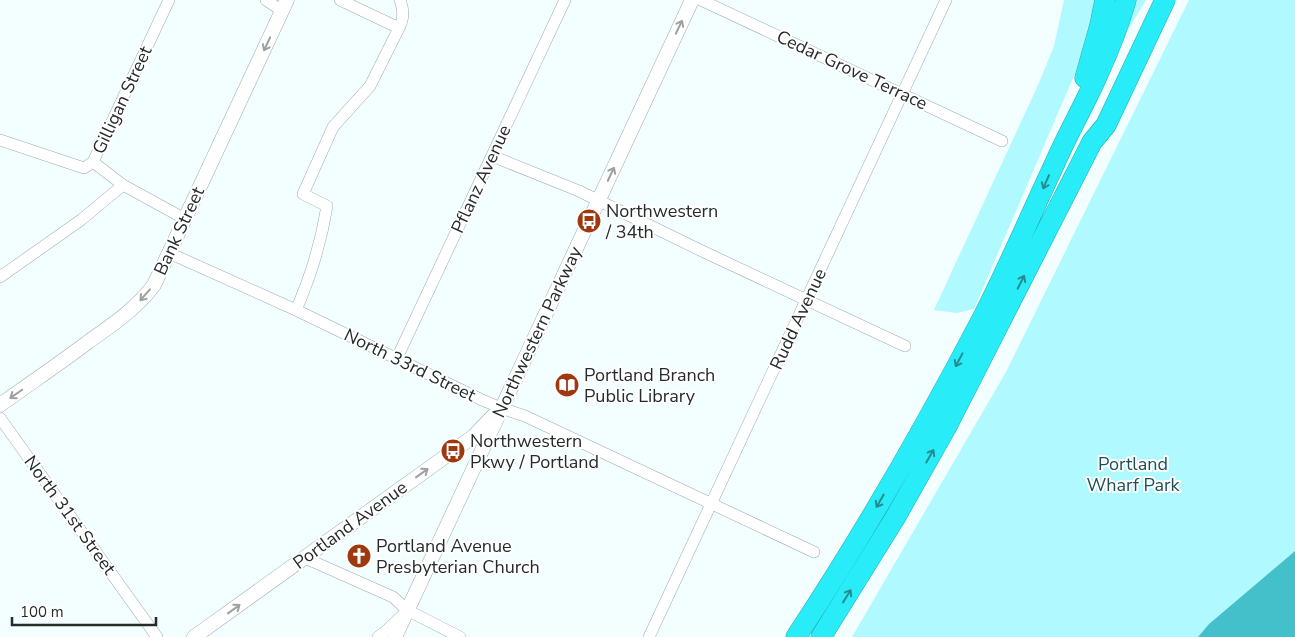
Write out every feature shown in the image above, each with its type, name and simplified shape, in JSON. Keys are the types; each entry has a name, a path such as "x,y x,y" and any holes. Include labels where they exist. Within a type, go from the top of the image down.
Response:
{"highway":[{"path":"1066,138 1091,56 1105,0"},
{"path":"821,637 895,518 948,424 991,321 1019,242 1066,138 1098,76 1126,0"},
{"path":"1056,214 1131,0"},
{"path":"1092,142 1096,120 1154,0"},
{"path":"796,637 854,547 935,405 991,321 1056,214 1092,142 1106,125 1166,0"}],"street":[{"name":"Gilligan Street","path":"169,0 93,162 123,185 185,219"},
{"path":"266,0 285,6"},
{"path":"340,0 399,28"},
{"path":"296,310 307,285 323,232 328,206 303,194 334,128 370,86 399,28 403,15 400,0"},
{"name":"Pflanz Avenue","path":"397,358 565,0"},
{"name":"Northwestern Parkway","path":"395,637 692,0"},
{"name":"Cedar Grove Terrace","path":"701,0 1002,140"},
{"name":"Rudd Avenue","path":"649,637 946,0"},
{"name":"Bank Street","path":"0,405 130,311 146,296 169,253 285,6"},
{"path":"0,140 84,168 93,162"},
{"path":"492,156 598,200 905,346"},
{"path":"0,277 81,220 123,185"},
{"name":"North 33rd Street","path":"169,253 296,310 501,408 525,416 814,552"},
{"name":"Portland Avenue","path":"194,637 474,436 501,408"},
{"name":"North 31st Street","path":"0,418 157,637"},
{"path":"305,558 393,597 407,610 460,637"},
{"path":"378,637 407,610"}],"green space":[{"path":"1064,0 1098,0 1076,71 974,309 957,313 934,310 1039,83 1054,46"},
{"path":"1134,0 1146,0 1128,30 1124,27"},
{"name":"Portland Wharf Park","path":"1189,0 1295,0 1295,551 1209,624 1198,637 852,637 1006,372"}],"shaded area":[{"path":"1295,551 1295,637 1198,637 1209,624"}],"place":[{"name":"Northwestern / 34th","path":"589,221"},
{"name":"Portland Branch Public Library","path":"567,385"},
{"name":"Northwestern Pkwy / Portland","path":"453,451"},
{"name":"Portland Avenue Presbyterian Church","path":"359,556"}]}
